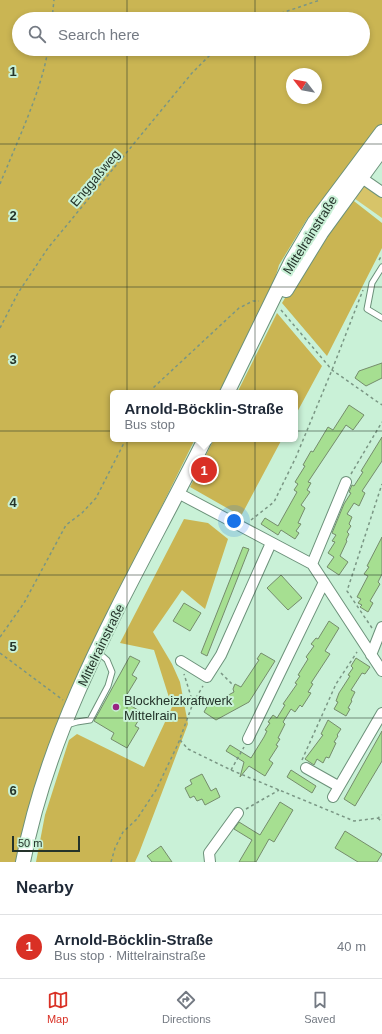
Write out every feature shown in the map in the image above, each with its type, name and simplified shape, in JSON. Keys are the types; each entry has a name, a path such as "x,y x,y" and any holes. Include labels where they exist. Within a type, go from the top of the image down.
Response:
{"street":[{"name":"Mittelrainstraße","path":"229,390 274,303 321,233 382,132"},
{"name":"Mittelrainstraße","path":"356,174 382,149"},
{"path":"356,174 382,192"},
{"name":"Mittelrainstraße","path":"23,862 40,790 72,707 97,651 204,442"},
{"path":"312,564 346,482"},
{"path":"178,493 312,564 382,671"},
{"path":"182,661 207,677 221,655 271,543"},
{"path":"248,739 324,582"},
{"path":"371,655 382,627"},
{"path":"332,797 382,713"},
{"path":"303,766 338,786"},
{"path":"210,862 209,853 238,813"}],"lane":[{"path":"382,267 372,283 367,309 382,318"},
{"path":"64,726 90,720 108,686 112,672 107,660 97,651"}],"path":[{"path":"53,12 54,0"},
{"path":"285,12 320,0"},
{"path":"0,184 32,102 47,56"},
{"name":"Enggaßweg","path":"0,328 18,293 48,248 192,73 209,56"},
{"path":"378,262 382,255"},
{"path":"247,523 274,502 296,457 363,290"},
{"path":"152,390 239,308 253,301 274,303 332,370 382,405"},
{"path":"346,482 382,422"},
{"path":"0,636 24,603 66,525 82,513 96,498 124,442"},
{"path":"378,638 346,591 382,484"},
{"path":"303,766 336,684 363,644"},
{"path":"0,653 72,707"},
{"path":"182,661 186,685 193,703"},
{"path":"214,667 234,686"},
{"path":"112,862 115,848 123,832 137,819 156,790 179,740 193,703 207,677"},
{"path":"231,770 248,739"},
{"path":"179,740 188,748 231,770 354,821 378,818 382,815"},
{"path":"238,813 279,790"},
{"path":"378,818 382,822"}],"shaded area":[{"path":"0,0 382,0 382,126 307,219 279,265 272,289 221,390 110,390 110,442 194,442 69,694 27,812 17,862 0,862"},
{"path":"362,182 382,196 382,218 351,196"},
{"path":"350,198 382,223 382,248 327,356 282,303 328,227"},
{"path":"277,313 322,366 298,410 298,390 238,390"},
{"path":"212,442 280,442 241,516 190,487"},
{"path":"184,519 208,523 228,539 205,609 182,590 153,632 172,664 180,682 188,724 139,853 135,862 36,862 45,815 69,740 77,734 144,767 172,707 154,650 120,643"}],"building":[{"path":"382,363 382,378 366,386 355,378 359,371"},
{"path":"349,405 364,415 353,430 346,425 308,482 311,483 307,490 310,492 301,505 305,508 298,523 301,524 296,531 299,533 295,539 281,530 278,535 261,524 265,518 278,526 297,492 294,490 298,484 295,482 305,466 303,465 311,451 313,452 328,427 333,430"},
{"path":"382,437 382,461 362,491 365,493 359,506 354,503 347,514 352,517 349,524 351,526 347,532 349,534 346,540 347,541 340,556 348,562 339,575 327,567 334,557 328,553 335,542 332,541 336,535 332,533 344,504 351,493 349,492 352,485 354,486 363,472 361,471"},
{"path":"382,537 382,574 378,582 380,584 370,601 373,603 368,612 360,607 362,605 358,603 361,599 357,597 368,576 364,574 369,567 367,566"},
{"path":"243,547 249,549 207,656 201,653"},
{"path":"281,575 302,598 288,610 267,588"},
{"path":"184,603 201,613 190,631 173,621"},
{"path":"329,621 339,628 325,651 330,654 311,683 313,684 308,692 311,693 302,707 300,705 295,712 291,709 283,722 285,724 278,738 280,739 276,745 278,746 269,760 273,763 265,776 249,766 240,777 244,762 226,751 230,745 251,758 267,731 265,730 270,723 268,722 273,715 277,718 285,705 283,704 297,684 295,683 300,676 298,675 308,659 306,657 314,646 311,644 316,638 318,639"},
{"path":"261,653 275,661 249,702 216,720 204,712 209,703 212,704 234,692 233,689 235,684 241,687 259,660 257,659"},
{"name":"Blockheizkraftwerk Mittelrain","path":"130,656 140,661 132,675 137,678 123,701 143,713 135,726 139,728 127,748 111,739 114,733 94,721"},
{"path":"356,658 370,667 365,674 362,673 351,690 355,692 348,708 350,709 346,716 334,709 338,702 336,701 339,693 350,676 348,675 353,668 351,666"},
{"path":"328,720 341,729 334,742 336,743 329,758 326,757 323,763 317,759 314,765 305,759 323,735 321,734"},
{"path":"382,731 382,761 355,806 344,799"},
{"path":"291,770 316,786 312,793 287,777"},
{"path":"202,774 211,791 216,788 220,797 205,805 202,799 197,801 194,796 190,798 185,788 192,784 190,780"},
{"path":"280,802 293,810 274,842 269,839 256,862 239,862 252,840 234,829 239,822 260,835"},
{"path":"345,831 382,854 377,862 358,862 335,848"},
{"path":"161,846 172,862 152,862 147,856"}],"place":[{"name":"Arnold-Böcklin-Straße","path":"204,470"},
{"name":"Blockheizkraftwerk Mittelrain","path":"116,707"}]}
